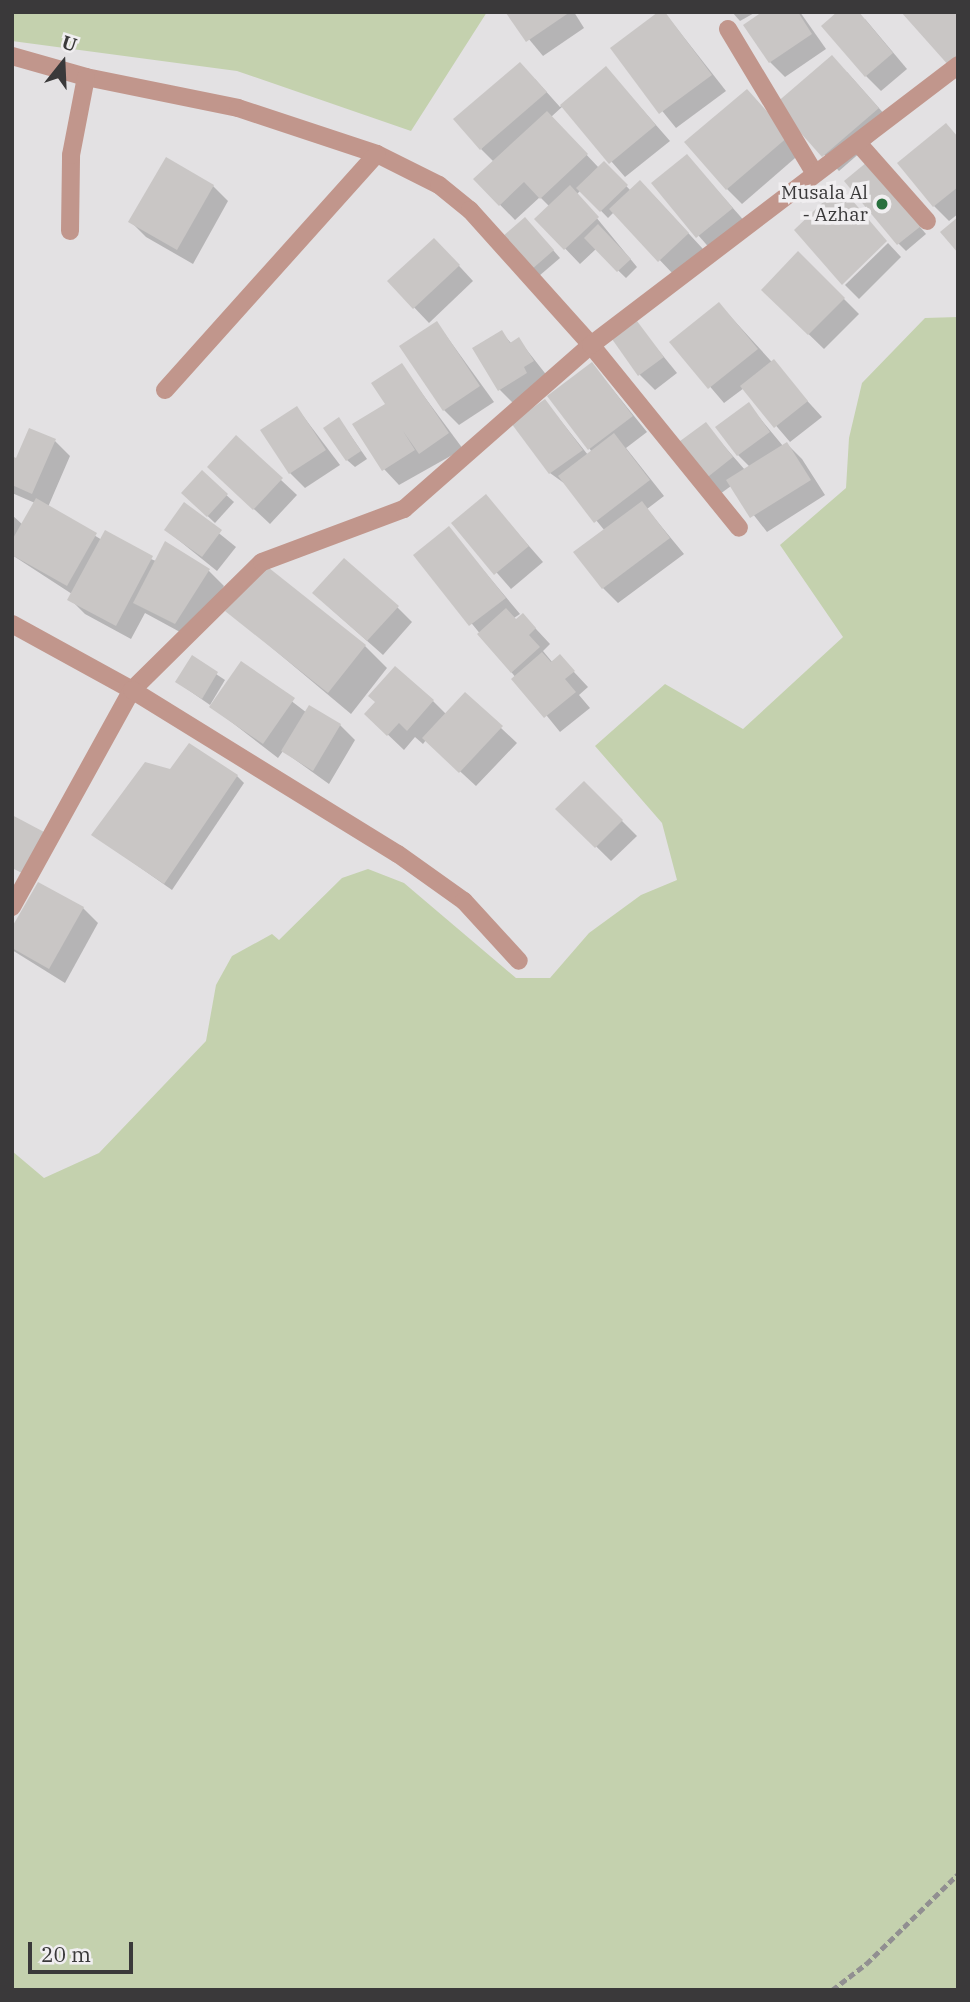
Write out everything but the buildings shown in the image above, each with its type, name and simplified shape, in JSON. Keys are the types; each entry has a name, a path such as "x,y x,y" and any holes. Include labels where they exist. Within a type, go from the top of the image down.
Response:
{"street":[{"path":"729,29 815,174"},
{"path":"12,55 86,77 238,108 377,154 439,185 470,210 591,345 739,528"},
{"path":"12,907 132,690 262,562 404,509 591,345 958,65"},
{"path":"70,231 71,155 86,77"},
{"path":"858,143 927,221"},
{"path":"165,390 377,154"},
{"path":"12,624 132,690 398,854 464,901 519,961"}],"path":[{"path":"832,1990 866,1964 958,1874"}],"green space":[{"path":"12,12 487,12 411,131 237,71 12,41"},
{"path":"958,317 958,1990 12,1990 12,1151 44,1178 99,1153 206,1041 216,985 232,956 272,934 279,940 342,878 368,869 404,883 516,978 550,978 589,933 641,895 677,880 662,823 595,746 665,684 743,729 843,637 780,545 846,488 849,438 862,383 925,318"}],"place":[{"name":"Musala Al - Azhar","path":"882,204"}]}
